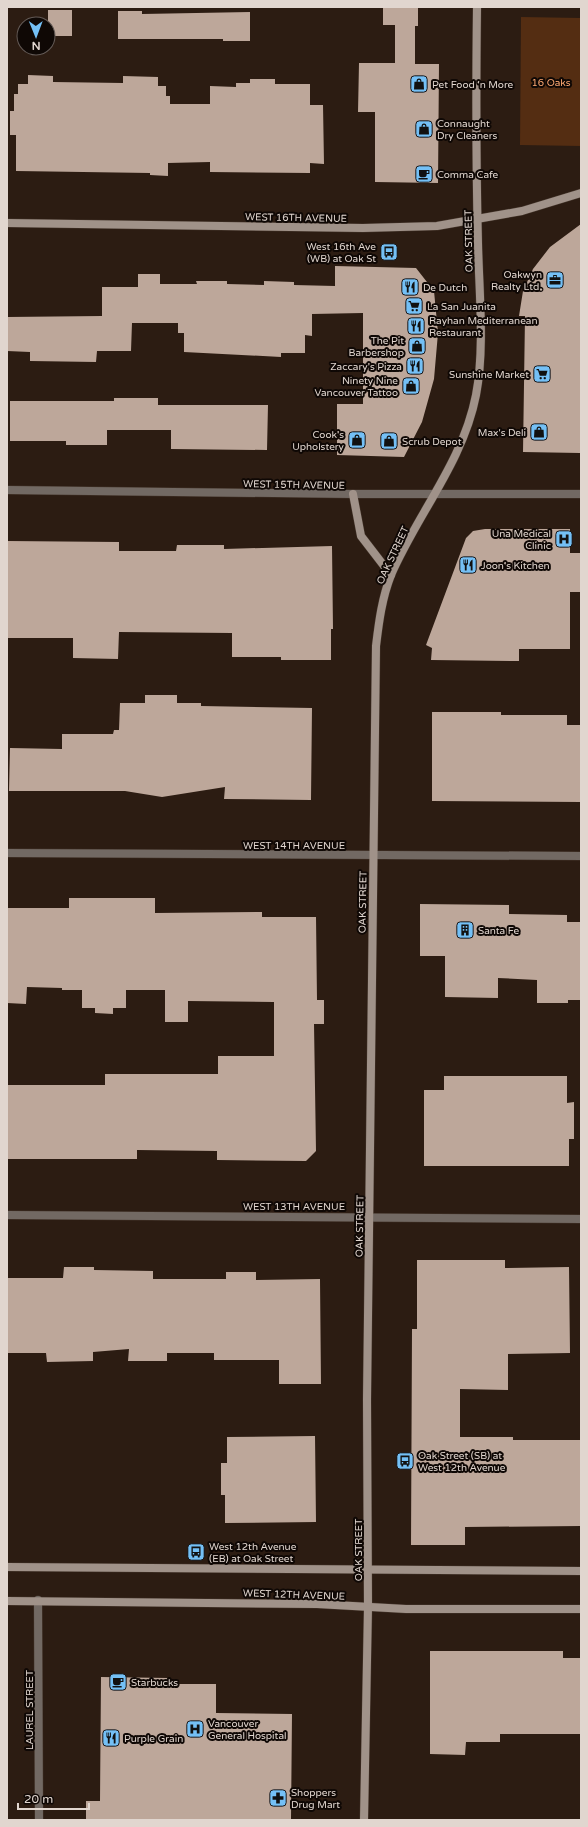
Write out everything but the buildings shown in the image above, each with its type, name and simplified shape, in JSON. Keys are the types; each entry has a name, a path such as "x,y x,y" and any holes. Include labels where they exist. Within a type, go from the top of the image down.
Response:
{"main road":[{"name":"OAK STREET","path":"364,1820 363,1776 368,1607 367,1400 376,646 381,606 391,576 403,550 436,494 459,450 469,423 476,395 480,335 476,169 477,7"},
{"name":"WEST 16TH AVENUE","path":"7,223 382,228 437,226 522,211 581,193"},
{"path":"353,494 361,536 391,576"},
{"path":"7,1567 581,1570"},
{"name":"WEST 12TH AVENUE","path":"7,1600 317,1604 406,1609 581,1609"}],"street":[{"name":"WEST 15TH AVENUE","path":"7,490 353,494 581,494"},
{"name":"WEST 14TH AVENUE","path":"7,853 581,856"},
{"name":"WEST 13TH AVENUE","path":"7,1215 581,1219"},
{"name":"LAUREL STREET","path":"38,1600 39,1820"}],"green space":[{"name":"16 Oaks","path":"521,17 581,18 581,146 520,145"}],"place":[{"name":"Pet Food 'n More","path":"419,84"},
{"name":"Connaught Dry Cleaners","path":"424,129"},
{"name":"Comma Cafe","path":"424,174"},
{"name":"West 16th Ave (WB) at Oak St","path":"389,252"},
{"name":"Oakwyn Realty Ltd.","path":"555,280"},
{"name":"De Dutch","path":"410,287"},
{"name":"La San Juanita","path":"414,306"},
{"name":"Rayhan Mediterranean Restaurant","path":"416,326"},
{"name":"The Pit Barbershop","path":"417,346"},
{"name":"Zaccary's Pizza","path":"415,366"},
{"name":"Sunshine Market","path":"542,374"},
{"name":"Ninety Nine Vancouver Tattoo","path":"411,386"},
{"name":"Max's Deli","path":"539,432"},
{"name":"Cook's Upholstery","path":"357,440"},
{"name":"Scrub Depot","path":"389,441"},
{"name":"Una Medical Clinic","path":"564,539"},
{"name":"Joon's Kitchen","path":"468,565"},
{"name":"Santa Fe","path":"465,930"},
{"name":"Oak Street (SB) at West 12th Avenue","path":"405,1461"},
{"name":"West 12th Avenue (EB) at Oak Street","path":"196,1552"},
{"name":"Starbucks","path":"118,1682"},
{"name":"Vancouver General Hospital","path":"195,1729"},
{"name":"Purple Grain","path":"111,1738"},
{"name":"Shoppers Drug Mart","path":"278,1798"}]}
